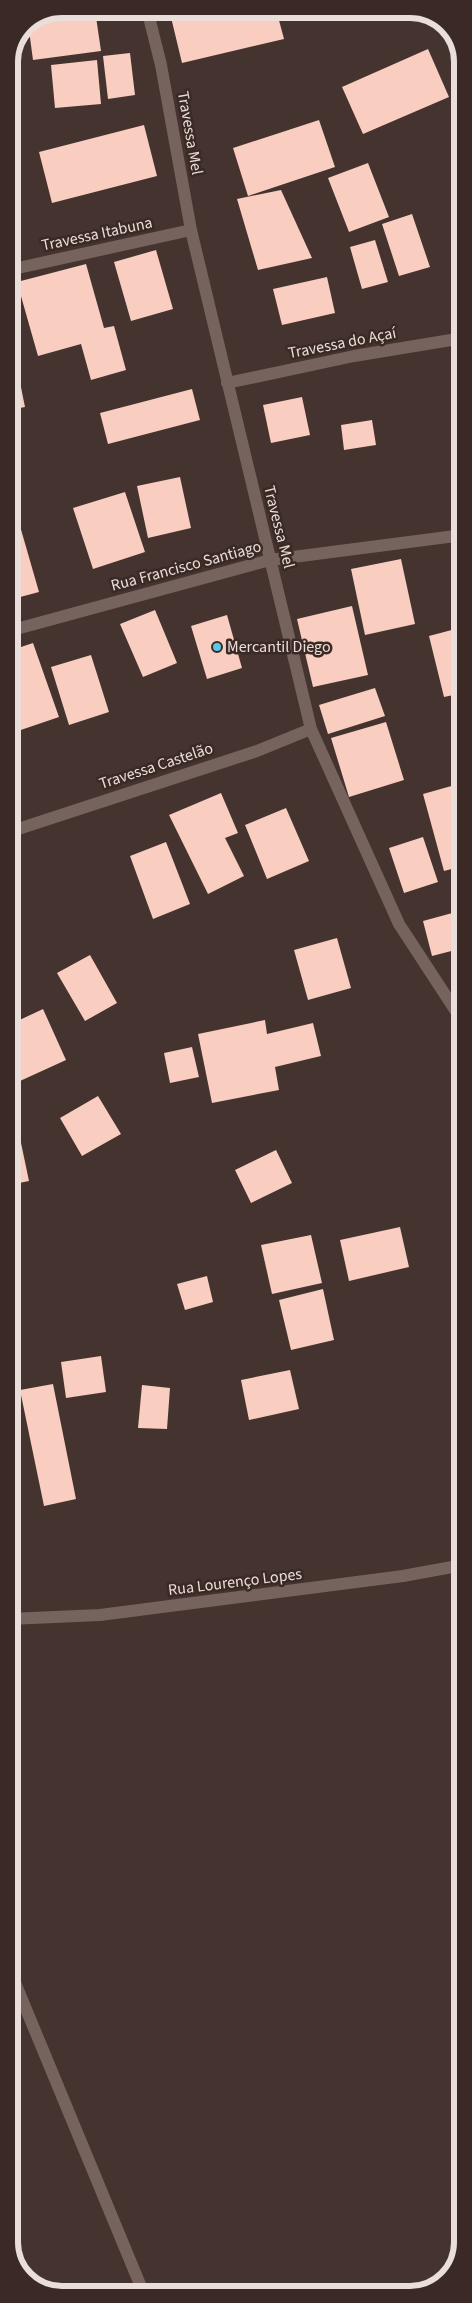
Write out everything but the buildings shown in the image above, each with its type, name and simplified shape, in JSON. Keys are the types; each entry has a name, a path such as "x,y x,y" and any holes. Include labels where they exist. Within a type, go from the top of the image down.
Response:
{"street":[{"name":"Travessa Mel","path":"149,18 161,65 191,230 311,728 399,924 454,1008"},
{"name":"Travessa Itabuna","path":"18,268 191,230"},
{"name":"Travessa do Açaí","path":"227,383 354,356 454,339"},
{"name":"Rua Francisco Santiago","path":"18,629 270,560 454,537"},
{"name":"Travessa Castelão","path":"18,829 257,751 311,728"},
{"name":"Rua Lourenço Lopes","path":"18,1619 100,1615 403,1576 454,1567"},
{"path":"18,1990 140,2285"}],"place":[{"name":"Mercantil Diego","path":"217,647"}]}
